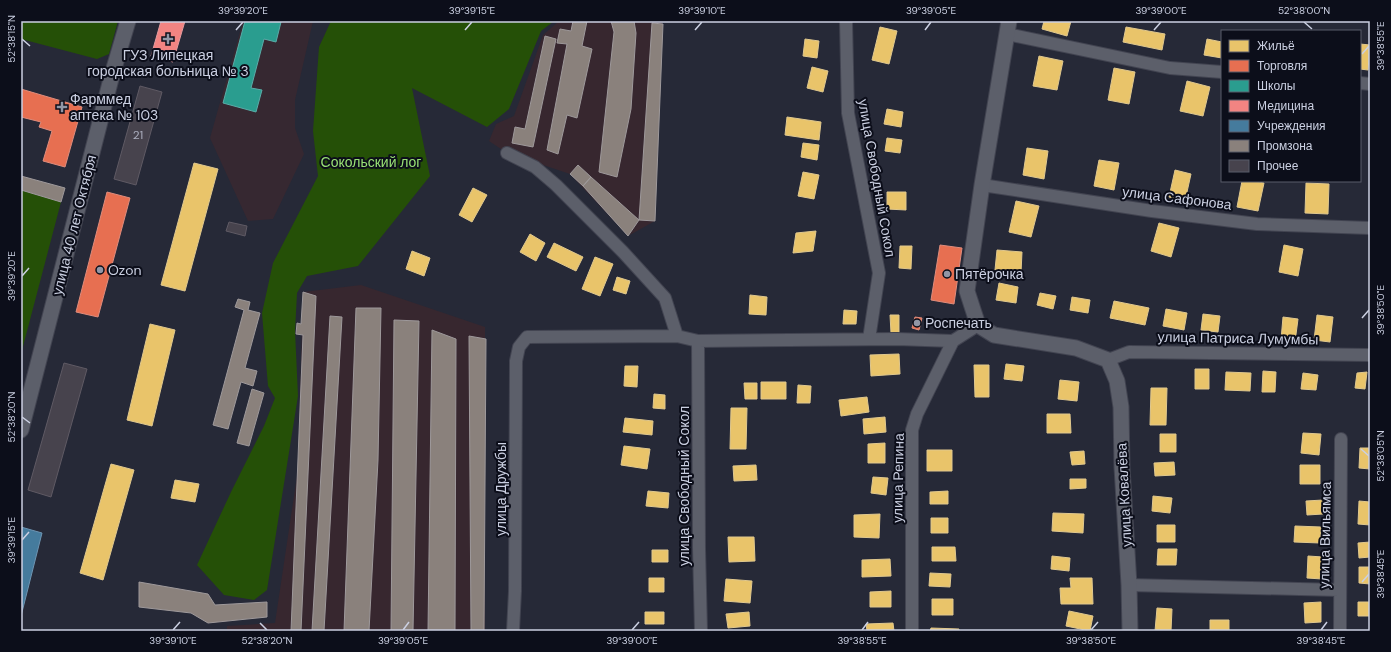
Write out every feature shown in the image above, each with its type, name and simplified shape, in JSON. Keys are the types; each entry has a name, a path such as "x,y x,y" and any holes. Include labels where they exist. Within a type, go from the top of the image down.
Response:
{"street":[{"name":"улица 40 лет Октября","path":"21,430 112,75 128,21"},
{"name":"улица Свободный Сокол","path":"846,21 848,113 879,273 869,339"},
{"path":"1108,360 1076,348 994,335 978,325 967,291 982,185 1008,27 1170,68 1221,72"},
{"path":"507,153 535,167 556,185 624,252 665,298 677,336 698,341 869,339 953,341 978,325"},
{"name":"улица Сафонова","path":"982,185 1152,211 1257,224 1370,228"},
{"name":"улица Дружбы","path":"512,631 515,591 516,361 519,347 527,338 677,336"},
{"name":"улица Свободный Сокол","path":"698,341 701,631"},
{"name":"улица Репина","path":"912,631 912,430 916,414 953,341"},
{"name":"улица Патриса Лумумбы","path":"1108,360 1129,352 1370,355"},
{"name":"улица Ковалёва","path":"1108,360 1117,381 1121,407 1122,467 1129,585 1130,631"},
{"name":"улица Вильямса","path":"1340,631 1339,590 1341,439"},
{"path":"1129,585 1339,590"}],"shaded area":[{"path":"243,21 313,21 295,100 295,128 304,154 273,219 248,221 210,138"},
{"path":"559,21 662,21 655,221 628,236 570,174 507,153 489,141 496,124 514,116 543,35"},
{"path":"361,285 485,327 485,631 227,631 227,626 275,623 298,469 303,292"}],"green space":[{"path":"21,21 118,21 109,54 97,59 21,39"},
{"name":"Сокольский лог","path":"331,21 554,21 541,31 509,109 487,127 412,88 430,176 358,266 307,276 297,293 295,331 298,396 267,590 254,600 224,595 197,565 264,426 275,398 268,386 262,313 273,263 318,176 313,131 319,47"},
{"path":"21,190 61,202 21,354"}],"building: Жильё":[{"path":"1044,21 1071,21 1067,36 1042,29"},
{"path":"880,27 897,31 889,64 872,60"},
{"path":"1126,27 1165,34 1162,50 1123,42"},
{"path":"805,39 819,41 817,58 803,56"},
{"path":"1207,39 1221,42 1221,58 1204,55"},
{"path":"1361,44 1370,45 1368,70 1361,69"},
{"path":"1039,56 1063,61 1057,90 1033,86"},
{"path":"812,67 828,71 823,92 807,88"},
{"path":"1114,68 1135,72 1129,104 1108,100"},
{"path":"1187,81 1210,87 1203,116 1180,111"},
{"path":"887,109 903,112 901,127 884,124"},
{"path":"787,117 821,122 819,140 785,135"},
{"path":"887,138 902,140 900,153 885,151"},
{"path":"803,143 819,145 817,160 801,157"},
{"path":"1027,148 1048,151 1044,179 1023,175"},
{"path":"1099,160 1119,163 1114,190 1094,186"},
{"path":"194,163 218,169 185,291 161,285"},
{"path":"1175,170 1191,174 1185,201 1169,197"},
{"path":"803,172 819,175 814,199 798,196"},
{"path":"1242,182 1264,183 1258,211 1237,207"},
{"path":"1306,183 1329,184 1328,214 1305,213"},
{"path":"473,188 487,195 472,222 459,215"},
{"path":"887,192 906,192 906,210 887,209"},
{"path":"1016,201 1039,206 1031,237 1009,232"},
{"path":"1159,223 1179,228 1171,257 1151,251"},
{"path":"816,231 813,251 793,253 796,233"},
{"path":"530,234 545,243 536,261 520,252"},
{"path":"554,243 583,257 576,271 547,257"},
{"path":"1284,245 1303,249 1298,276 1279,272"},
{"path":"900,246 912,246 911,269 899,268"},
{"path":"997,250 1022,252 1021,273 995,270"},
{"path":"412,251 430,258 424,276 406,269"},
{"path":"595,257 613,264 600,296 582,289"},
{"path":"617,277 630,281 626,294 613,290"},
{"path":"999,283 1018,287 1016,303 996,300"},
{"path":"1040,293 1056,296 1053,309 1037,305"},
{"path":"750,295 767,297 766,315 749,314"},
{"path":"1072,297 1090,300 1088,313 1070,310"},
{"path":"1114,301 1149,308 1145,325 1110,318"},
{"path":"1166,309 1187,313 1184,330 1163,326"},
{"path":"844,310 857,311 856,324 843,324"},
{"path":"1203,314 1220,316 1218,332 1201,330"},
{"path":"890,315 899,315 899,333 891,333"},
{"path":"1317,315 1333,317 1330,342 1314,340"},
{"path":"1283,317 1298,319 1295,342 1281,340"},
{"path":"150,324 175,330 152,426 127,420"},
{"path":"899,354 900,374 871,376 870,355"},
{"path":"1006,364 1024,366 1022,381 1004,379"},
{"path":"974,365 989,365 989,397 975,397"},
{"path":"625,366 638,366 637,387 624,386"},
{"path":"1195,369 1209,369 1209,389 1195,389"},
{"path":"1263,371 1276,372 1275,392 1262,392"},
{"path":"1226,372 1251,373 1250,391 1225,390"},
{"path":"1367,372 1365,389 1355,388 1357,373"},
{"path":"1303,373 1318,375 1316,390 1301,389"},
{"path":"1060,380 1079,382 1077,401 1058,399"},
{"path":"761,382 786,382 786,399 761,399"},
{"path":"744,383 757,383 757,399 745,399"},
{"path":"798,385 811,386 810,403 797,403"},
{"path":"1151,388 1167,388 1166,425 1150,425"},
{"path":"654,394 665,395 665,409 653,408"},
{"path":"867,397 869,412 841,416 839,400"},
{"path":"731,408 747,408 746,449 730,449"},
{"path":"1047,414 1070,414 1071,433 1047,433"},
{"path":"885,417 886,432 864,434 863,419"},
{"path":"625,418 653,421 652,435 623,432"},
{"path":"1303,433 1321,434 1319,455 1301,453"},
{"path":"1160,434 1176,434 1176,452 1160,452"},
{"path":"885,443 885,463 868,463 868,444"},
{"path":"624,446 650,449 647,469 621,465"},
{"path":"1360,448 1370,448 1370,469 1359,468"},
{"path":"927,450 952,450 952,471 927,471"},
{"path":"1084,451 1085,464 1072,465 1070,452"},
{"path":"1174,462 1175,475 1155,476 1154,463"},
{"path":"111,464 134,470 103,580 80,573"},
{"path":"756,465 757,480 734,481 733,466"},
{"path":"1300,465 1320,465 1320,484 1300,484"},
{"path":"873,477 888,478 886,495 871,493"},
{"path":"1070,479 1086,479 1086,488 1070,489"},
{"path":"175,480 199,484 195,502 171,498"},
{"path":"648,491 669,493 668,508 646,506"},
{"path":"948,491 948,504 930,504 930,492"},
{"path":"1153,496 1172,498 1170,513 1152,511"},
{"path":"1323,500 1323,514 1307,515 1306,501"},
{"path":"1359,501 1370,502 1370,525 1358,524"},
{"path":"1053,513 1084,514 1083,533 1052,531"},
{"path":"880,514 879,538 854,537 854,515"},
{"path":"931,518 948,518 948,533 931,533"},
{"path":"1157,525 1175,525 1175,542 1157,542"},
{"path":"1295,526 1321,527 1320,543 1294,542"},
{"path":"728,537 754,537 755,561 729,562"},
{"path":"1370,542 1370,557 1359,558 1358,543"},
{"path":"932,547 955,547 956,561 932,561"},
{"path":"1158,549 1177,549 1176,565 1157,565"},
{"path":"652,550 668,550 668,562 652,562"},
{"path":"1052,556 1070,558 1069,571 1051,569"},
{"path":"1308,556 1323,557 1322,579 1307,578"},
{"path":"890,559 891,576 862,577 862,560"},
{"path":"1359,567 1370,567 1370,584 1359,583"},
{"path":"930,573 951,574 950,587 929,586"},
{"path":"649,578 664,578 664,592 649,592"},
{"path":"1070,578 1092,578 1093,604 1061,604 1060,588 1071,588"},
{"path":"726,579 752,581 750,603 724,601"},
{"path":"891,591 891,607 870,607 870,592"},
{"path":"932,599 953,599 953,615 932,615"},
{"path":"1321,602 1321,622 1305,623 1304,603"},
{"path":"1358,602 1370,602 1370,616 1358,616"},
{"path":"1157,608 1172,609 1171,631 1155,631"},
{"path":"1069,611 1093,616 1090,631 1066,626"},
{"path":"645,612 664,612 664,624 645,624"},
{"path":"749,612 750,626 728,628 726,614"},
{"path":"1210,620 1229,620 1229,631 1210,631"},
{"path":"893,623 894,631 867,631 866,624"},
{"path":"931,628 959,629 959,631 930,631"}],"building: Торговля":[{"path":"21,89 82,107 65,167 43,161 52,131 39,127 41,122 21,117"},
{"path":"107,192 130,198 98,317 76,312"},
{"name":"Пятёрочка","path":"940,245 962,248 954,304 931,300"},
{"name":"Роспечать","path":"915,317 922,318 919,330 912,328"}],"building: Школы":[{"path":"245,21 281,22 276,42 264,39 251,88 262,90 256,112 223,103"}],"building: Медицина":[{"name":"ГУЗ Липецкая городская больница № 3","path":"161,21 185,21 173,62 151,56"}],"building: Учреждения":[{"path":"21,527 42,533 21,616"}],"building: Промзона":[{"path":"573,21 587,21 582,46 592,49 577,118 567,115 558,154 547,150 567,44 557,43 560,29 571,31"},
{"path":"611,21 634,21 636,33 631,109 617,177 599,172 614,32"},
{"path":"652,23 663,24 655,221 639,220"},
{"path":"545,36 556,39 533,147 512,143 515,127 525,129"},
{"path":"578,165 591,177 583,186 570,174"},
{"path":"21,176 65,188 61,202 21,190"},
{"path":"591,177 639,220 628,236 583,186"},
{"path":"303,292 316,296 301,631 291,631 303,335 296,334 297,323 301,324"},
{"path":"238,299 250,302 248,310 260,313 245,368 257,371 253,386 241,382 228,429 213,425 244,310 235,307"},
{"path":"356,308 381,308 378,460 369,631 344,631"},
{"path":"330,316 342,317 324,631 312,631"},
{"path":"394,320 419,321 413,631 391,631"},
{"path":"432,330 456,339 455,631 428,631"},
{"path":"469,336 486,339 484,631 471,631"},
{"path":"252,389 264,393 249,446 237,443"},
{"path":"139,582 208,594 215,605 267,602 267,617 208,623 191,613 139,607"}],"building: Прочее":[{"path":"140,86 162,92 136,185 114,179"},
{"path":"229,222 247,226 245,236 226,231"},
{"path":"64,363 87,369 51,497 28,490"}],"place":[{"name":"ГУЗ Липецкая городская больница № 3","path":"168,39"},
{"name":"Фарммед аптека № 103","path":"62,107"},
{"name":"Ozon","path":"100,270"},
{"name":"Пятёрочка","path":"947,274"},
{"name":"Роспечать","path":"917,323"}]}
